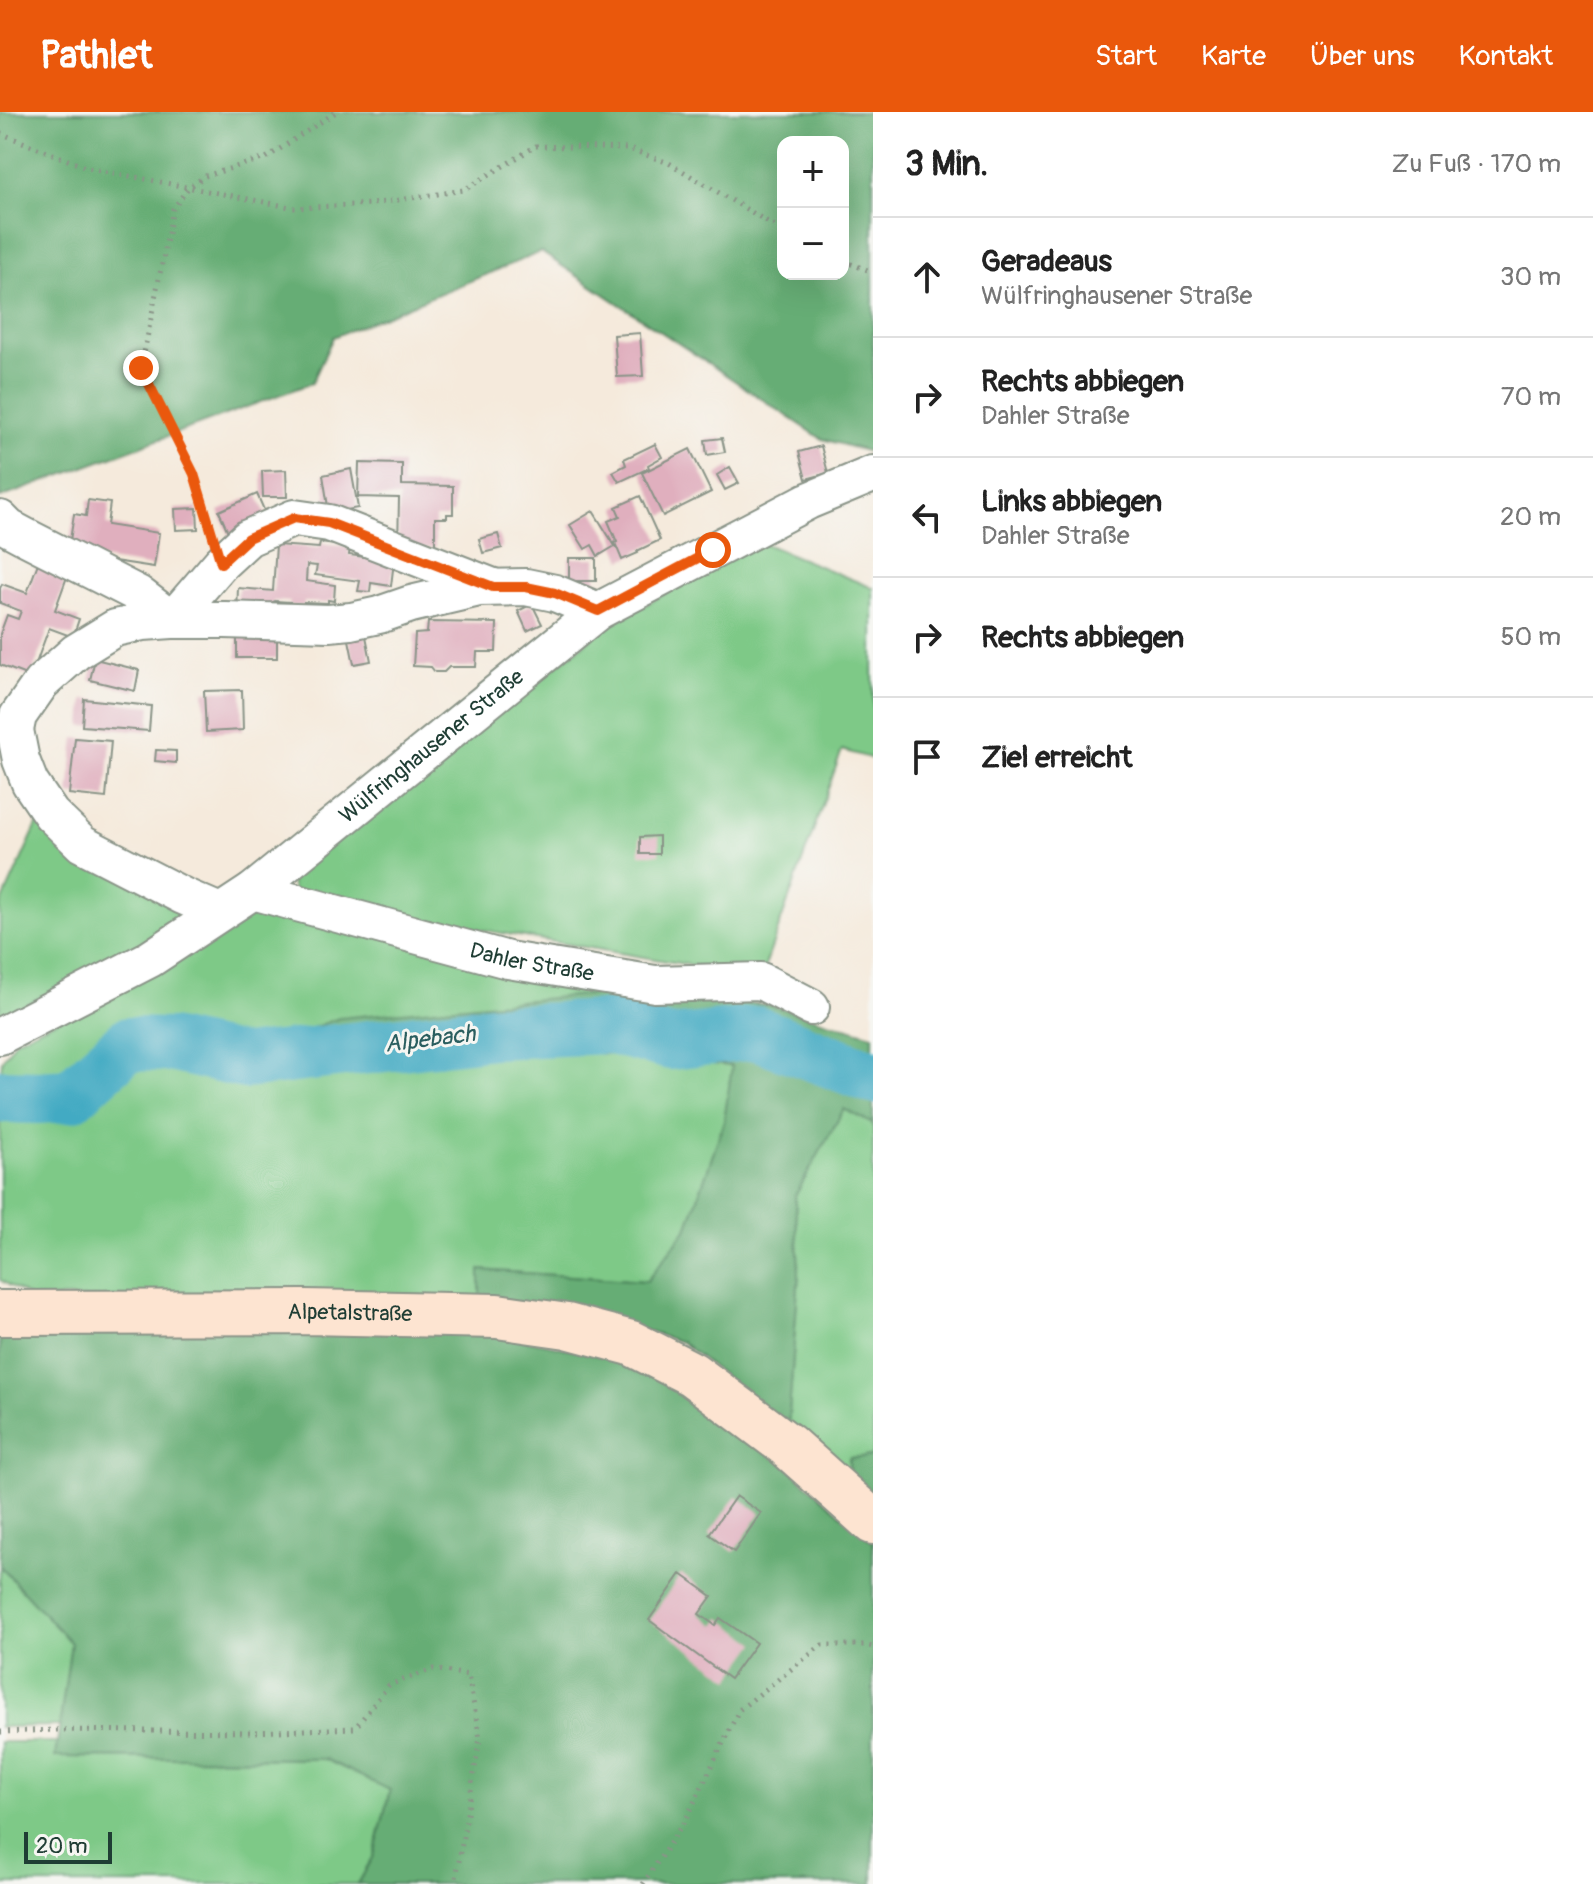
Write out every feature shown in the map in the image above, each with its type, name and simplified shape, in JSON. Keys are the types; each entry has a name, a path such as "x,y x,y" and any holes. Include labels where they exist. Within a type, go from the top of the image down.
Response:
{"main road":[{"name":"Alpetalstraße","path":"0,1313 306,1312 497,1316 567,1326 631,1343 692,1374 787,1445 873,1522"}],"street":[{"name":"Wülfringhausener Straße","path":"0,1036 150,959 253,891 598,611 808,501 873,474"},
{"path":"172,620 221,563 248,538 294,518 329,523 493,587"},
{"path":"0,519 9,528 138,594 172,620"},
{"path":"220,912 100,855 73,836 51,814 30,783 15,730 18,716 41,683 76,652 115,628 143,622 351,621 444,595 493,587 526,587 555,593 598,611"},
{"name":"Dahler Straße","path":"253,891 508,960 655,984 761,981 811,1007"}],"path":[{"path":"221,563 194,474 141,368 173,209 188,188 205,176 266,158 336,112"},
{"path":"0,133 88,168 295,208 372,204 464,190 536,146 629,149 669,163 777,227"},
{"path":"849,263 873,272"},
{"path":"643,1884 687,1817 739,1710 822,1645 873,1647"},
{"path":"0,1732 253,1732 355,1728 389,1685 433,1669 468,1675 480,1738 455,1884"}],"green space":[{"path":"0,112 873,112 873,453 822,439 541,252 333,337 312,383 0,498"},
{"path":"758,541 873,588 873,759 842,750 761,977 295,898 290,878 603,629"},
{"path":"41,816 190,911 183,924 0,1018 0,907"},
{"path":"260,903 626,991 306,1073 546,1048 733,1066 724,1122 688,1227 647,1281 480,1270 480,1299 31,1298 0,1280 2,1060 17,1039 229,931"},
{"path":"626,991 770,1005 873,1035 873,1124 844,1109 795,1196 799,1272 788,1428 681,1342 583,1312 480,1299 480,1270 647,1281 688,1227 724,1122 732,1066 546,1048 306,1074 288,1037 339,1018"},
{"path":"844,1109 873,1124 873,1456 849,1458 850,1485 788,1428 799,1272 795,1196"},
{"path":"0,1327 473,1329 651,1366 743,1428 873,1542 873,1884 358,1884 374,1856 390,1790 325,1759 55,1757 71,1643 0,1566"},
{"path":"873,1456 873,1504 850,1485 849,1458"},
{"path":"0,1566 71,1643 60,1726 0,1727"},
{"path":"0,1742 58,1742 56,1757 324,1759 390,1789 374,1856 358,1884 0,1884"}],"building":[{"path":"640,333 643,376 617,377 614,335"},
{"path":"722,438 725,452 707,455 705,440"},
{"path":"655,444 662,457 648,465 649,468 619,482 613,472 626,465 624,459"},
{"path":"821,446 828,473 806,479 799,452"},
{"path":"690,449 711,492 663,516 642,473"},
{"path":"359,463 402,464 402,485 453,486 453,514 447,514 447,518 435,518 435,548 398,547 399,498 358,497"},
{"path":"730,467 739,483 725,490 717,475"},
{"path":"351,469 358,508 329,513 323,475"},
{"path":"286,470 287,497 263,497 262,471"},
{"path":"257,494 268,519 230,537 219,511"},
{"path":"640,496 660,540 622,560 608,521 620,516 616,507"},
{"path":"88,500 110,503 107,525 159,533 154,567 68,554 74,514 86,516"},
{"path":"197,508 198,529 176,530 175,509"},
{"path":"593,511 615,546 598,556 592,545 585,549 570,525"},
{"path":"498,534 502,548 483,553 479,539"},
{"path":"320,543 350,547 349,555 394,561 391,586 371,583 370,592 358,591 360,581 315,575 317,566 307,565 306,581 335,585 334,601 289,606 290,602 275,601 273,614 237,612 238,588 273,591 276,545 319,548"},
{"path":"569,558 596,558 596,581 569,581"},
{"path":"38,563 68,574 55,610 79,619 73,637 49,628 31,677 0,665 0,634 7,615 18,619 21,611 0,603 0,588 2,584 27,593"},
{"path":"532,604 542,624 527,631 518,611"},
{"path":"428,622 497,623 496,652 477,652 476,667 449,667 444,672 435,672 431,667 413,666 415,634 427,633"},
{"path":"365,631 371,661 354,664 348,635"},
{"path":"237,635 277,635 277,658 237,658"},
{"path":"95,659 139,670 135,691 90,680"},
{"path":"242,690 243,730 206,732 204,691"},
{"path":"84,699 151,706 149,731 82,726"},
{"path":"75,738 111,741 106,798 69,794"},
{"path":"156,750 176,751 176,763 155,761"},
{"path":"659,836 659,854 640,854 640,837"},
{"path":"736,1496 761,1513 734,1552 709,1534"},
{"path":"681,1574 712,1596 699,1614 715,1625 720,1618 756,1643 730,1679 649,1620"}],"waterway":[{"name":"Alpebach","path":"0,1096 71,1095 128,1044 170,1045 245,1062 493,1032 608,1027 671,1043 756,1033 873,1077"}],"route":[{"path":"141,368 194,474 221,563 248,538 294,518 329,523 493,587 526,587 555,593 598,611 713,550"}]}
